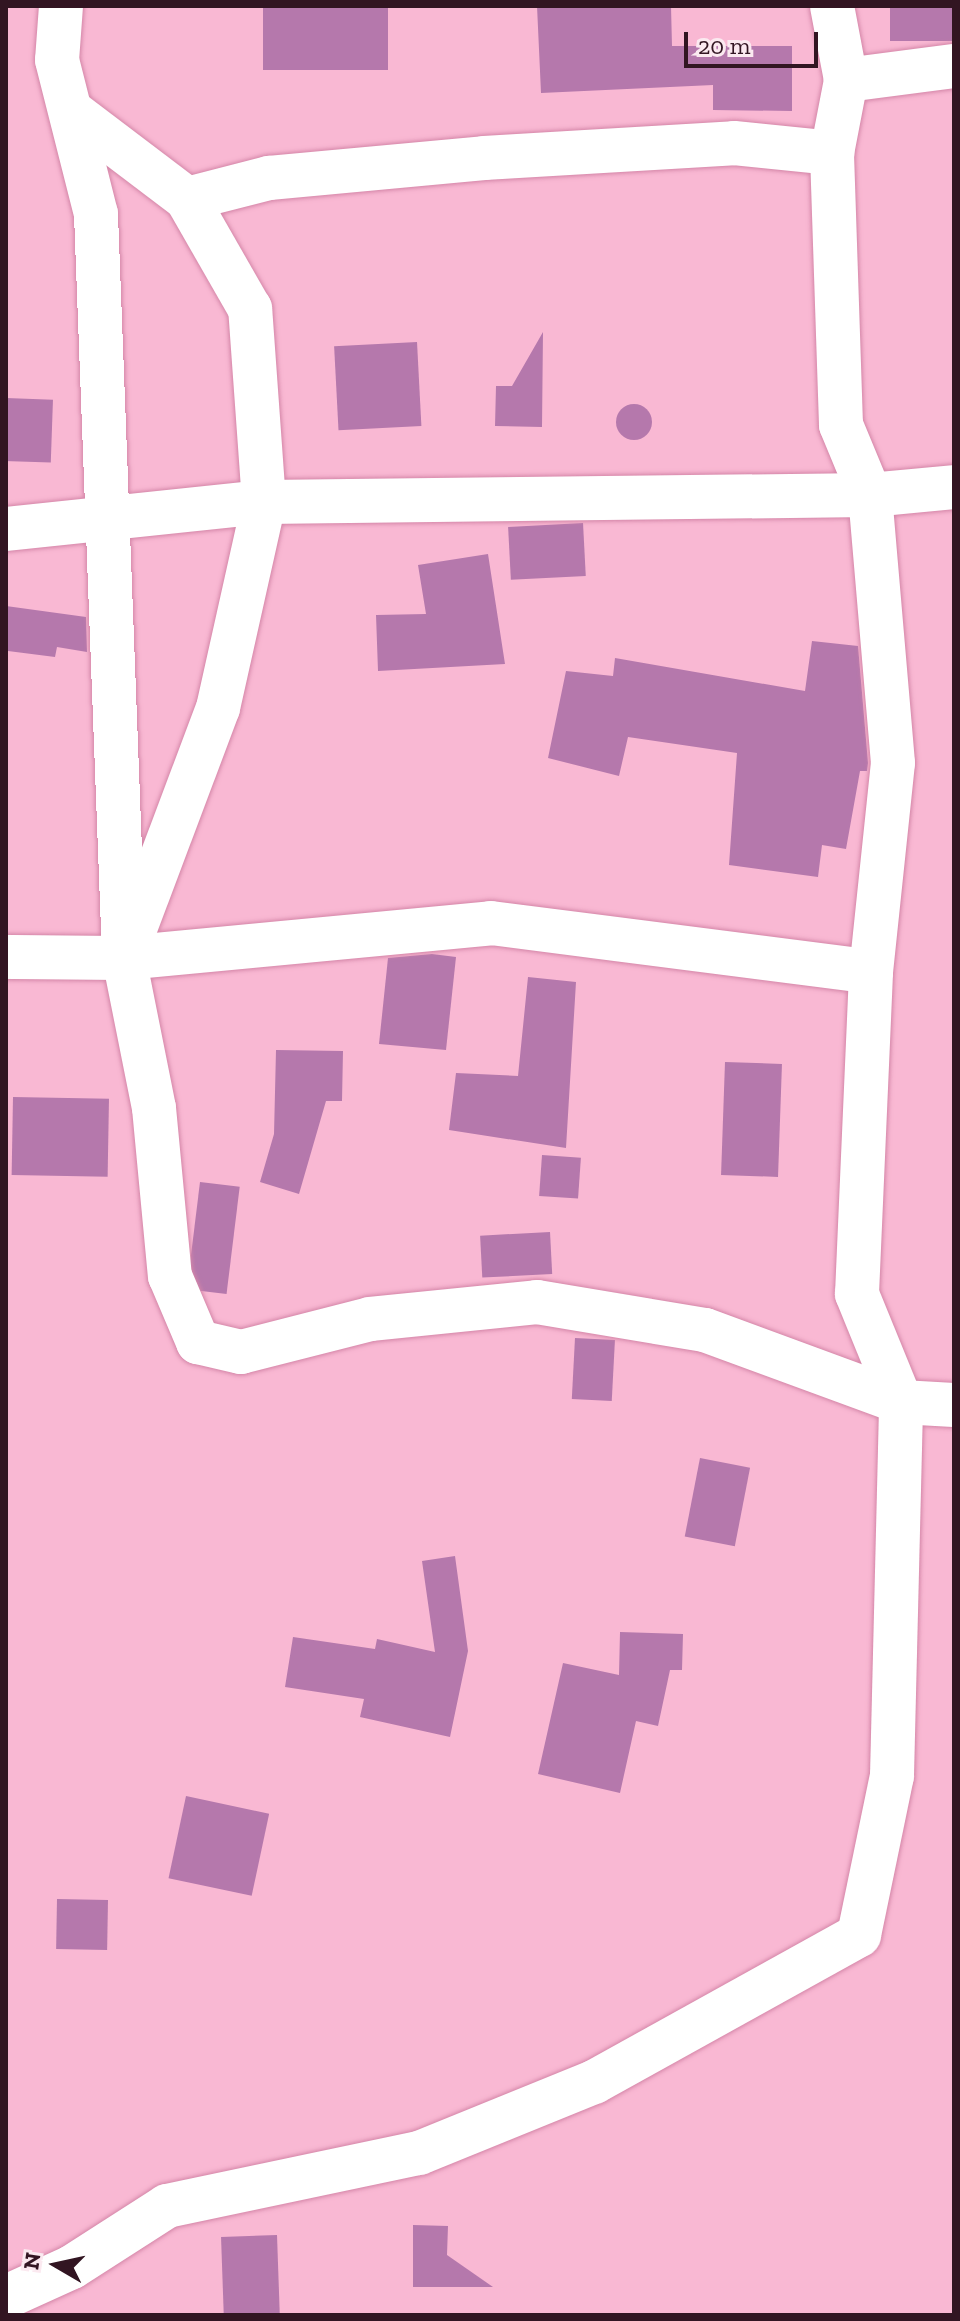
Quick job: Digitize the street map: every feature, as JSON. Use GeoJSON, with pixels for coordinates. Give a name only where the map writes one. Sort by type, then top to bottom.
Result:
{"type":"FeatureCollection","features":[{"type":"Feature","properties":{"kind":"street"},"geometry":{"type":"LineString","coordinates":[[61,6],[57,60],[75,114],[96,214],[105,523],[124,958],[154,1108],[170,1276],[198,1342],[241,1352],[370,1319],[537,1302],[705,1330],[901,1402],[954,1405]]}},
{"type":"Feature","properties":{"kind":"street"},"geometry":{"type":"LineString","coordinates":[[6,2297],[72,2267],[167,2206],[419,2153],[594,2082],[859,1935],[892,1776],[901,1402],[857,1294],[871,972],[893,763],[870,495],[841,425],[832,153],[846,80],[832,6]]}},
{"type":"Feature","properties":{"kind":"street"},"geometry":{"type":"LineString","coordinates":[[846,80],[954,66]]}},
{"type":"Feature","properties":{"kind":"street"},"geometry":{"type":"LineString","coordinates":[[75,114],[187,199],[250,309],[264,502],[218,708],[124,958]]}},
{"type":"Feature","properties":{"kind":"street"},"geometry":{"type":"LineString","coordinates":[[187,199],[269,178],[484,158],[734,143],[832,153]]}},
{"type":"Feature","properties":{"kind":"street"},"geometry":{"type":"LineString","coordinates":[[6,529],[105,523],[264,502],[870,495],[954,487]]}},
{"type":"Feature","properties":{"kind":"street"},"geometry":{"type":"LineString","coordinates":[[6,957],[124,958],[491,923],[871,972]]}},
{"type":"Feature","properties":{"kind":"building"},"geometry":{"type":"Polygon","coordinates":[[[263,6],[388,6],[388,70],[263,70],[263,6]]]}},
{"type":"Feature","properties":{"kind":"building"},"geometry":{"type":"Polygon","coordinates":[[[537,6],[671,6],[672,46],[792,46],[792,111],[713,110],[713,85],[541,93],[537,6]]]}},
{"type":"Feature","properties":{"kind":"building"},"geometry":{"type":"Polygon","coordinates":[[[890,6],[954,6],[954,41],[890,41],[890,6]]]}},
{"type":"Feature","properties":{"kind":"building"},"geometry":{"type":"Polygon","coordinates":[[[543,332],[542,427],[495,426],[496,386],[512,386],[543,332]]]}},
{"type":"Feature","properties":{"kind":"building"},"geometry":{"type":"Polygon","coordinates":[[[417,342],[421,426],[339,430],[334,346],[417,342]]]}},
{"type":"Feature","properties":{"kind":"building"},"geometry":{"type":"Polygon","coordinates":[[[6,398],[53,400],[51,463],[6,461],[6,398]]]}},
{"type":"Feature","properties":{"kind":"building"},"geometry":{"type":"Polygon","coordinates":[[[634,404],[647,409],[652,422],[647,435],[634,440],[621,435],[616,422],[621,409],[634,404]]]}},
{"type":"Feature","properties":{"kind":"building"},"geometry":{"type":"Polygon","coordinates":[[[583,523],[586,576],[511,580],[508,527],[583,523]]]}},
{"type":"Feature","properties":{"kind":"building"},"geometry":{"type":"Polygon","coordinates":[[[488,554],[505,664],[378,671],[376,615],[426,614],[418,565],[488,554]]]}},
{"type":"Feature","properties":{"kind":"building"},"geometry":{"type":"Polygon","coordinates":[[[6,606],[86,617],[87,652],[57,647],[55,657],[8,651],[6,606]]]}},
{"type":"Feature","properties":{"kind":"building"},"geometry":{"type":"Polygon","coordinates":[[[812,641],[858,646],[868,763],[867,771],[860,771],[846,849],[822,845],[818,877],[729,865],[737,753],[628,737],[619,776],[548,758],[566,671],[613,676],[615,658],[805,691],[812,641]]]}},
{"type":"Feature","properties":{"kind":"building"},"geometry":{"type":"Polygon","coordinates":[[[432,954],[456,957],[446,1050],[379,1044],[388,958],[432,954]]]}},
{"type":"Feature","properties":{"kind":"building"},"geometry":{"type":"Polygon","coordinates":[[[528,977],[576,982],[566,1148],[449,1130],[456,1073],[518,1076],[528,977]]]}},
{"type":"Feature","properties":{"kind":"building"},"geometry":{"type":"Polygon","coordinates":[[[276,1050],[343,1051],[342,1101],[326,1101],[299,1194],[260,1182],[274,1134],[276,1050]]]}},
{"type":"Feature","properties":{"kind":"building"},"geometry":{"type":"Polygon","coordinates":[[[725,1062],[782,1064],[778,1177],[721,1175],[725,1062]]]}},
{"type":"Feature","properties":{"kind":"building"},"geometry":{"type":"Polygon","coordinates":[[[13,1097],[109,1099],[108,1177],[12,1175],[13,1097]]]}},
{"type":"Feature","properties":{"kind":"building"},"geometry":{"type":"Polygon","coordinates":[[[542,1155],[581,1158],[578,1199],[539,1196],[542,1155]]]}},
{"type":"Feature","properties":{"kind":"building"},"geometry":{"type":"Polygon","coordinates":[[[200,1182],[240,1187],[227,1294],[187,1289],[200,1182]]]}},
{"type":"Feature","properties":{"kind":"building"},"geometry":{"type":"Polygon","coordinates":[[[550,1232],[552,1274],[482,1278],[480,1236],[550,1232]]]}},
{"type":"Feature","properties":{"kind":"building"},"geometry":{"type":"Polygon","coordinates":[[[575,1338],[615,1340],[612,1401],[572,1399],[575,1338]]]}},
{"type":"Feature","properties":{"kind":"building"},"geometry":{"type":"Polygon","coordinates":[[[700,1458],[750,1468],[735,1546],[685,1537],[700,1458]]]}},
{"type":"Feature","properties":{"kind":"building"},"geometry":{"type":"Polygon","coordinates":[[[455,1556],[468,1651],[450,1737],[360,1717],[364,1699],[285,1687],[293,1637],[375,1649],[377,1639],[435,1652],[422,1561],[455,1556]]]}},
{"type":"Feature","properties":{"kind":"building"},"geometry":{"type":"Polygon","coordinates":[[[620,1632],[683,1634],[682,1670],[670,1670],[658,1726],[636,1721],[620,1793],[538,1774],[563,1663],[619,1675],[620,1632]]]}},
{"type":"Feature","properties":{"kind":"building"},"geometry":{"type":"Polygon","coordinates":[[[186,1796],[269,1814],[252,1896],[169,1878],[186,1796]]]}},
{"type":"Feature","properties":{"kind":"building"},"geometry":{"type":"Polygon","coordinates":[[[57,1899],[108,1900],[107,1950],[56,1949],[57,1899]]]}},
{"type":"Feature","properties":{"kind":"building"},"geometry":{"type":"Polygon","coordinates":[[[413,2225],[448,2226],[447,2255],[493,2287],[413,2287],[413,2225]]]}},
{"type":"Feature","properties":{"kind":"building"},"geometry":{"type":"Polygon","coordinates":[[[277,2235],[280,2315],[224,2315],[221,2237],[277,2235]]]}}]}
